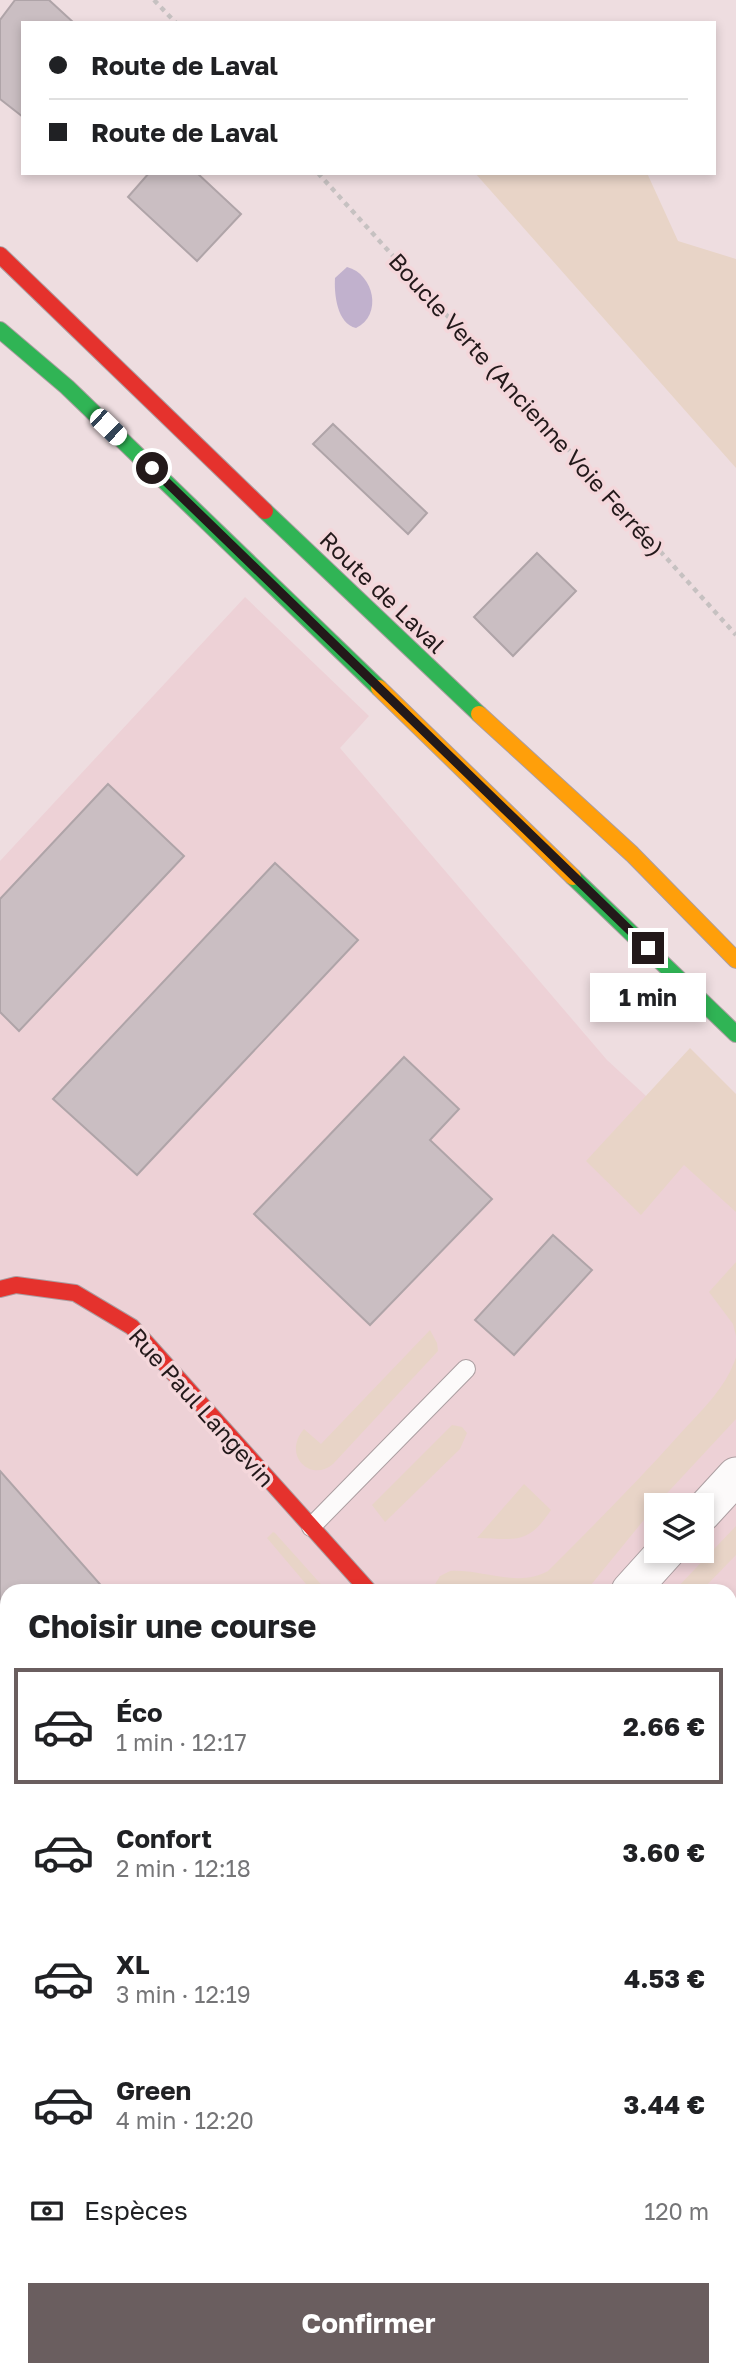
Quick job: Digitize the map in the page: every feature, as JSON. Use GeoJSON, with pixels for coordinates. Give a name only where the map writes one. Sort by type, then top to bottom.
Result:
{"type":"FeatureCollection","features":[{"type":"Feature","properties":{"kind":"main road","name":"Route de Laval"},"geometry":{"type":"LineString","coordinates":[[0,255],[454,691],[632,854],[736,960]]}},
{"type":"Feature","properties":{"kind":"main road"},"geometry":{"type":"LineString","coordinates":[[0,330],[67,387],[736,1034]]}},
{"type":"Feature","properties":{"kind":"main road","name":"Rue Paul Langevin"},"geometry":{"type":"LineString","coordinates":[[0,1289],[16,1285],[75,1293],[132,1327],[363,1584]]}},
{"type":"Feature","properties":{"kind":"street"},"geometry":{"type":"LineString","coordinates":[[714,1500],[736,1476]]}},
{"type":"Feature","properties":{"kind":"street"},"geometry":{"type":"LineString","coordinates":[[636,1584],[655,1563]]}},
{"type":"Feature","properties":{"kind":"lane"},"geometry":{"type":"LineString","coordinates":[[311,1527],[466,1369]]}},
{"type":"Feature","properties":{"kind":"path"},"geometry":{"type":"LineString","coordinates":[[154,0],[174,21]]}},
{"type":"Feature","properties":{"kind":"path","name":"Boucle Verte (Ancienne Voie Ferrée)"},"geometry":{"type":"LineString","coordinates":[[320,175],[736,635]]}},
{"type":"Feature","properties":{"kind":"shaded area"},"geometry":{"type":"Polygon","coordinates":[[[477,175],[648,175],[678,241],[736,259],[736,468],[477,175]]]}},
{"type":"Feature","properties":{"kind":"shaded area"},"geometry":{"type":"Polygon","coordinates":[[[347,267],[364,278],[372,295],[370,314],[356,328],[345,321],[336,300],[335,278],[347,267]]]}},
{"type":"Feature","properties":{"kind":"shaded area"},"geometry":{"type":"Polygon","coordinates":[[[245,597],[369,716],[340,748],[607,1060],[736,1179],[736,1584],[0,1584],[0,861],[245,597]]]}},
{"type":"Feature","properties":{"kind":"shaded area"},"geometry":{"type":"Polygon","coordinates":[[[690,1048],[736,1094],[736,1212],[684,1165],[641,1215],[586,1161],[690,1048]]]}},
{"type":"Feature","properties":{"kind":"shaded area"},"geometry":{"type":"Polygon","coordinates":[[[736,1262],[736,1336],[733,1324],[709,1292],[736,1262]]]}},
{"type":"Feature","properties":{"kind":"shaded area"},"geometry":{"type":"Polygon","coordinates":[[[430,1330],[438,1351],[333,1464],[316,1470],[302,1464],[296,1449],[304,1429],[321,1444],[430,1330]]]}},
{"type":"Feature","properties":{"kind":"shaded area"},"geometry":{"type":"Polygon","coordinates":[[[736,1357],[736,1419],[667,1493],[644,1493],[644,1520],[592,1584],[435,1584],[440,1576],[450,1571],[525,1578],[548,1571],[631,1487],[704,1408],[726,1379],[736,1357]]]}},
{"type":"Feature","properties":{"kind":"shaded area"},"geometry":{"type":"Polygon","coordinates":[[[452,1425],[462,1427],[467,1433],[460,1449],[385,1522],[372,1505],[452,1425]]]}},
{"type":"Feature","properties":{"kind":"shaded area"},"geometry":{"type":"Polygon","coordinates":[[[524,1484],[551,1510],[543,1521],[528,1535],[520,1538],[477,1538],[524,1484]]]}},
{"type":"Feature","properties":{"kind":"shaded area"},"geometry":{"type":"Polygon","coordinates":[[[736,1526],[736,1555],[708,1584],[681,1584],[701,1563],[714,1563],[714,1549],[736,1526]]]}},
{"type":"Feature","properties":{"kind":"shaded area"},"geometry":{"type":"Polygon","coordinates":[[[275,1533],[321,1584],[306,1584],[267,1538],[275,1533]]]}},
{"type":"Feature","properties":{"kind":"building"},"geometry":{"type":"Polygon","coordinates":[[[15,0],[49,0],[72,21],[21,21],[21,115],[0,99],[0,20],[15,0]]]}},
{"type":"Feature","properties":{"kind":"building"},"geometry":{"type":"Polygon","coordinates":[[[147,175],[199,175],[241,214],[197,261],[128,197],[147,175]]]}},
{"type":"Feature","properties":{"kind":"building"},"geometry":{"type":"Polygon","coordinates":[[[333,424],[427,513],[408,534],[313,444],[333,424]]]}},
{"type":"Feature","properties":{"kind":"building"},"geometry":{"type":"Polygon","coordinates":[[[537,553],[576,591],[513,656],[474,617],[537,553]]]}},
{"type":"Feature","properties":{"kind":"building"},"geometry":{"type":"Polygon","coordinates":[[[108,784],[184,856],[19,1031],[0,1012],[0,899],[108,784]]]}},
{"type":"Feature","properties":{"kind":"building"},"geometry":{"type":"Polygon","coordinates":[[[275,863],[358,940],[137,1175],[53,1099],[275,863]]]}},
{"type":"Feature","properties":{"kind":"building"},"geometry":{"type":"Polygon","coordinates":[[[404,1057],[459,1109],[430,1140],[492,1199],[370,1325],[254,1214],[404,1057]]]}},
{"type":"Feature","properties":{"kind":"building"},"geometry":{"type":"Polygon","coordinates":[[[553,1235],[592,1270],[514,1355],[475,1320],[553,1235]]]}},
{"type":"Feature","properties":{"kind":"building"},"geometry":{"type":"Polygon","coordinates":[[[0,1471],[100,1584],[0,1584],[0,1471]]]}},
{"type":"Feature","properties":{"kind":"traffic: fast"},"geometry":{"type":"LineString","coordinates":[[0,330],[67,387],[379,688]]}},
{"type":"Feature","properties":{"kind":"traffic: fast"},"geometry":{"type":"LineString","coordinates":[[265,511],[479,714]]}},
{"type":"Feature","properties":{"kind":"traffic: fast"},"geometry":{"type":"LineString","coordinates":[[573,877],[736,1034]]}},
{"type":"Feature","properties":{"kind":"traffic: slow"},"geometry":{"type":"LineString","coordinates":[[379,688],[573,877]]}},
{"type":"Feature","properties":{"kind":"traffic: slow"},"geometry":{"type":"LineString","coordinates":[[479,714],[632,854],[736,960]]}},
{"type":"Feature","properties":{"kind":"traffic: jam"},"geometry":{"type":"LineString","coordinates":[[0,255],[265,511]]}},
{"type":"Feature","properties":{"kind":"traffic: jam"},"geometry":{"type":"LineString","coordinates":[[0,1289],[16,1285],[75,1293],[132,1327],[363,1584]]}},
{"type":"Feature","properties":{"kind":"route"},"geometry":{"type":"LineString","coordinates":[[152,468],[648,948]]}}]}
